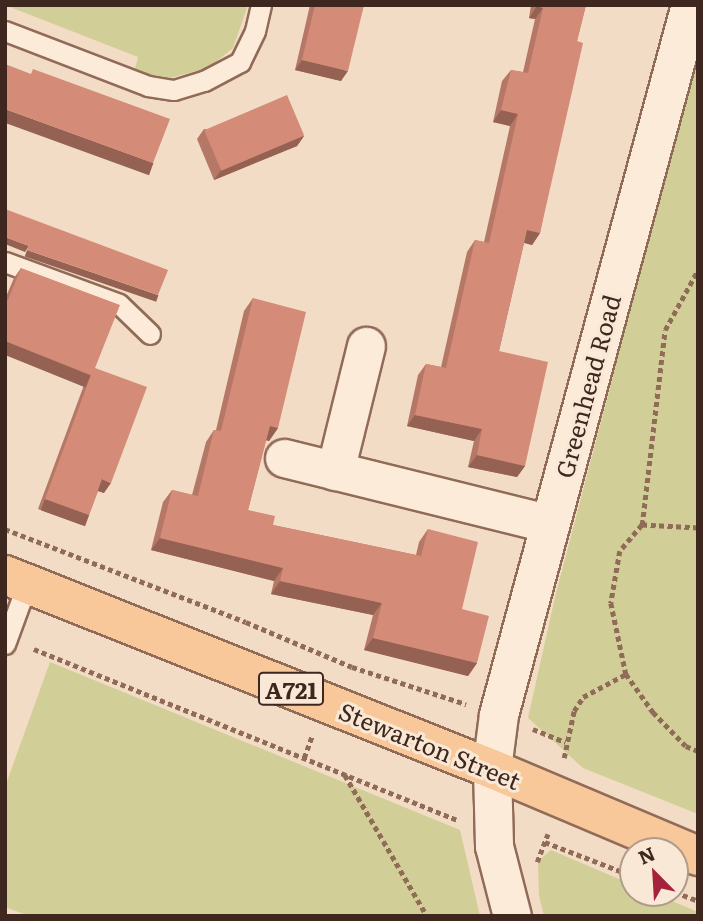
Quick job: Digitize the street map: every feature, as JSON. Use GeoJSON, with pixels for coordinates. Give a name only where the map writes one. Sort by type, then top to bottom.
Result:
{"type":"FeatureCollection","features":[{"type":"Feature","properties":{"kind":"main road","name":"Stewarton Street"},"geometry":{"type":"LineString","coordinates":[[16,579],[492,769],[698,856]]}},
{"type":"Feature","properties":{"kind":"street","name":"Greenhead Road"},"geometry":{"type":"LineString","coordinates":[[492,769],[499,715],[691,5]]}},
{"type":"Feature","properties":{"kind":"street"},"geometry":{"type":"LineString","coordinates":[[335,471],[366,346]]}},
{"type":"Feature","properties":{"kind":"street"},"geometry":{"type":"LineString","coordinates":[[284,458],[550,524]]}},
{"type":"Feature","properties":{"kind":"street"},"geometry":{"type":"LineString","coordinates":[[492,769],[494,846],[512,916]]}},
{"type":"Feature","properties":{"kind":"lane"},"geometry":{"type":"LineString","coordinates":[[5,31],[148,86],[174,90],[204,81],[240,62],[255,31],[261,5]]}},
{"type":"Feature","properties":{"kind":"lane"},"geometry":{"type":"LineString","coordinates":[[5,262],[120,304],[150,334]]}},
{"type":"Feature","properties":{"kind":"lane"},"geometry":{"type":"LineString","coordinates":[[6,641],[16,579]]}},
{"type":"Feature","properties":{"kind":"path"},"geometry":{"type":"LineString","coordinates":[[698,270],[665,330],[642,525],[620,551],[611,603],[626,674],[653,712],[686,746],[698,751]]}},
{"type":"Feature","properties":{"kind":"path"},"geometry":{"type":"LineString","coordinates":[[642,525],[698,528]]}},
{"type":"Feature","properties":{"kind":"path"},"geometry":{"type":"LineString","coordinates":[[5,529],[246,622],[352,667],[499,715],[565,743]]}},
{"type":"Feature","properties":{"kind":"path"},"geometry":{"type":"LineString","coordinates":[[6,641],[465,823],[494,846],[538,861]]}},
{"type":"Feature","properties":{"kind":"path"},"geometry":{"type":"LineString","coordinates":[[344,774],[428,916]]}},
{"type":"Feature","properties":{"kind":"path"},"geometry":{"type":"LineString","coordinates":[[545,842],[619,871]]}},
{"type":"Feature","properties":{"kind":"shaded area"},"geometry":{"type":"Polygon","coordinates":[[[5,5],[248,5],[233,48],[208,68],[170,78],[145,74],[135,69],[138,57],[5,5]]]}},
{"type":"Feature","properties":{"kind":"shaded area"},"geometry":{"type":"Polygon","coordinates":[[[698,52],[698,814],[583,768],[528,718],[555,597],[698,52]]]}},
{"type":"Feature","properties":{"kind":"shaded area"},"geometry":{"type":"Polygon","coordinates":[[[50,662],[460,830],[480,916],[29,916],[5,907],[5,787],[50,662]]]}},
{"type":"Feature","properties":{"kind":"shaded area"},"geometry":{"type":"Polygon","coordinates":[[[551,850],[619,879],[619,907],[686,907],[698,912],[698,916],[544,916],[539,896],[538,861],[551,850]]]}},
{"type":"Feature","properties":{"kind":"building"},"geometry":{"type":"Polygon","coordinates":[[[315,5],[364,5],[348,71],[302,60],[315,5]]]}},
{"type":"Feature","properties":{"kind":"building"},"geometry":{"type":"Polygon","coordinates":[[[537,5],[586,5],[577,41],[583,43],[540,233],[527,230],[499,351],[548,362],[525,466],[477,455],[482,429],[415,415],[426,364],[446,368],[475,240],[489,243],[518,114],[501,110],[511,70],[528,73],[543,8],[537,5]]]}},
{"type":"Feature","properties":{"kind":"building"},"geometry":{"type":"Polygon","coordinates":[[[5,64],[31,74],[33,69],[170,119],[153,163],[5,109],[5,64]]]}},
{"type":"Feature","properties":{"kind":"building"},"geometry":{"type":"Polygon","coordinates":[[[287,95],[304,136],[221,171],[204,130],[287,95]]]}},
{"type":"Feature","properties":{"kind":"building"},"geometry":{"type":"Polygon","coordinates":[[[5,209],[168,270],[158,295],[27,250],[29,246],[5,237],[5,209]]]}},
{"type":"Feature","properties":{"kind":"building"},"geometry":{"type":"Polygon","coordinates":[[[21,268],[120,305],[95,368],[147,387],[111,483],[102,479],[89,515],[45,499],[91,375],[5,341],[5,299],[8,300],[21,268]]]}},
{"type":"Feature","properties":{"kind":"building"},"geometry":{"type":"Polygon","coordinates":[[[253,298],[306,312],[278,428],[270,426],[248,510],[275,516],[273,525],[421,556],[428,529],[478,542],[462,609],[489,616],[477,663],[373,638],[382,603],[280,581],[283,568],[160,538],[172,490],[198,496],[214,430],[221,431],[253,298]]]}}]}
